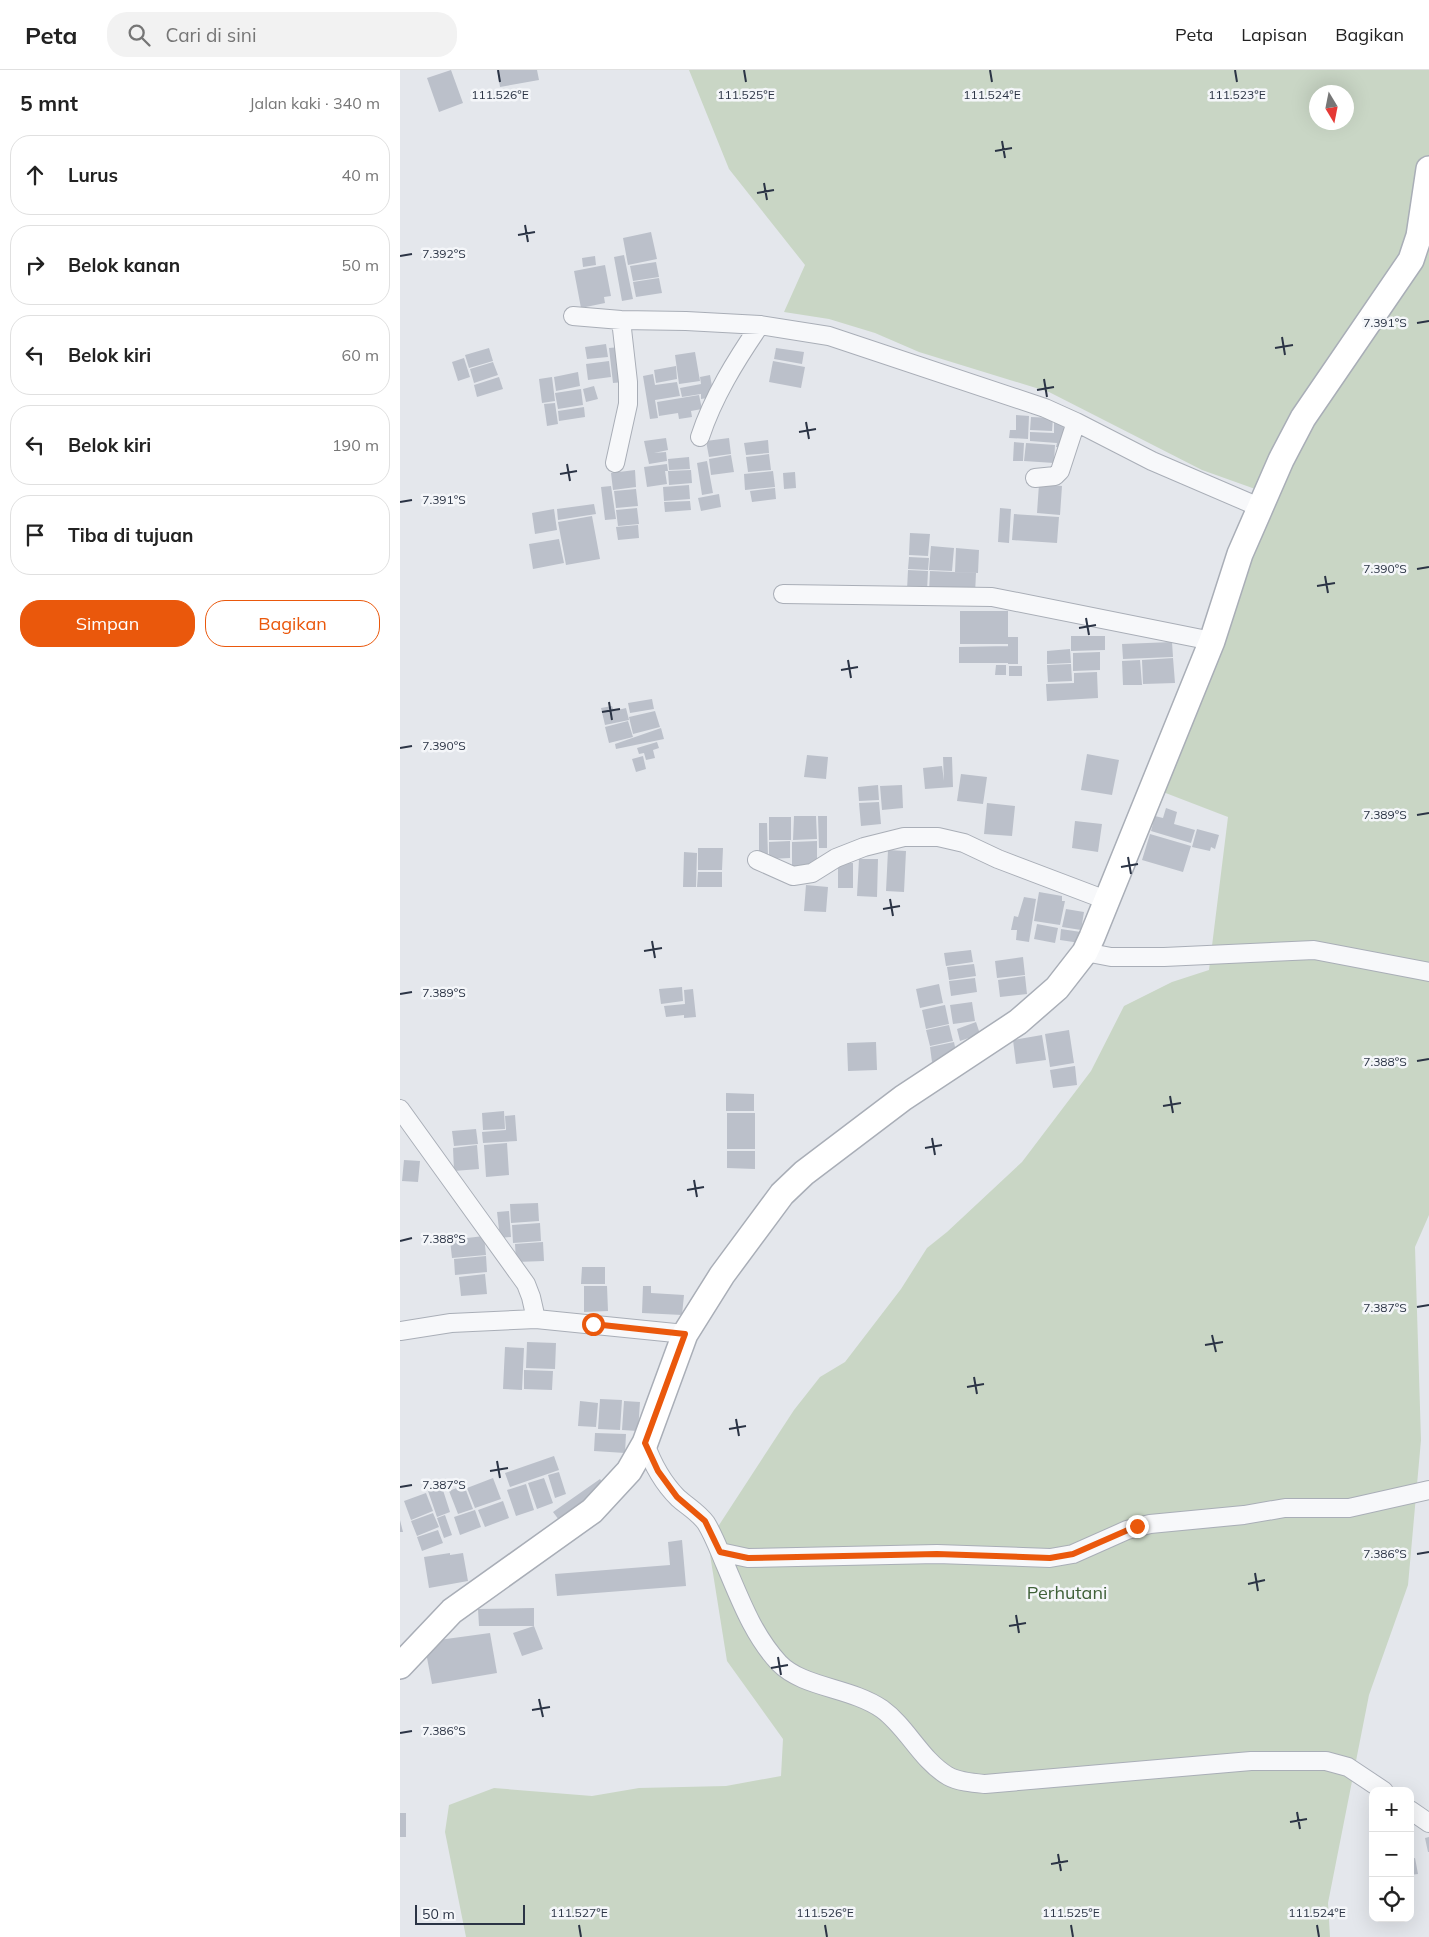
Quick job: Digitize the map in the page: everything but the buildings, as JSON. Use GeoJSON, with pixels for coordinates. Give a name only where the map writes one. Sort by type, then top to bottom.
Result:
{"type":"FeatureCollection","features":[{"type":"Feature","properties":{"kind":"street"},"geometry":{"type":"LineString","coordinates":[[400,1666],[452,1611],[592,1511],[629,1472],[645,1443],[685,1334],[722,1275],[767,1213],[804,1173],[903,1098],[1018,1022],[1057,988],[1085,952],[1212,642],[1240,554],[1260,507],[1303,418],[1411,260],[1419,236],[1429,169]]}},
{"type":"Feature","properties":{"kind":"street"},"geometry":{"type":"LineString","coordinates":[[573,316],[621,320],[760,325],[829,336],[1045,408],[1152,462],[1260,507]]}},
{"type":"Feature","properties":{"kind":"street"},"geometry":{"type":"LineString","coordinates":[[615,463],[628,404],[628,382],[621,320]]}},
{"type":"Feature","properties":{"kind":"street"},"geometry":{"type":"LineString","coordinates":[[700,437],[707,414],[760,325]]}},
{"type":"Feature","properties":{"kind":"street"},"geometry":{"type":"LineString","coordinates":[[1035,478],[1055,476],[1060,471],[1076,422]]}},
{"type":"Feature","properties":{"kind":"street"},"geometry":{"type":"LineString","coordinates":[[783,594],[992,597],[1212,642]]}},
{"type":"Feature","properties":{"kind":"street"},"geometry":{"type":"LineString","coordinates":[[757,860],[793,876],[812,873],[836,858],[864,847],[904,837],[938,837],[964,843],[998,859],[1106,900]]}},
{"type":"Feature","properties":{"kind":"street"},"geometry":{"type":"LineString","coordinates":[[1085,952],[1111,957],[1164,957],[1314,950],[1429,972]]}},
{"type":"Feature","properties":{"kind":"street"},"geometry":{"type":"LineString","coordinates":[[400,1109],[526,1284],[536,1319]]}},
{"type":"Feature","properties":{"kind":"street"},"geometry":{"type":"LineString","coordinates":[[400,1331],[451,1323],[536,1319],[685,1334]]}},
{"type":"Feature","properties":{"kind":"street"},"geometry":{"type":"LineString","coordinates":[[645,1443],[658,1471],[677,1497],[705,1521],[746,1613],[760,1638],[780,1663],[800,1679],[837,1688],[865,1699],[882,1710],[929,1760],[949,1776],[966,1782],[985,1784],[1251,1761],[1326,1762],[1348,1767],[1378,1787]]}},
{"type":"Feature","properties":{"kind":"street"},"geometry":{"type":"LineString","coordinates":[[720,1552],[748,1558],[937,1554],[1050,1558],[1073,1554],[1127,1530],[1150,1524],[1244,1515],[1285,1508],[1348,1508],[1429,1490]]}},
{"type":"Feature","properties":{"kind":"street"},"geometry":{"type":"LineString","coordinates":[[1414,1813],[1429,1823]]}},
{"type":"Feature","properties":{"kind":"green space","name":"Perhutani"},"geometry":{"type":"Polygon","coordinates":[[[689,70],[1429,70],[1429,1215],[1415,1247],[1421,1440],[1408,1585],[1369,1695],[1328,1903],[1330,1937],[466,1937],[445,1832],[449,1805],[494,1788],[592,1796],[639,1788],[726,1786],[781,1776],[783,1739],[727,1661],[708,1542],[794,1410],[820,1377],[845,1362],[901,1289],[927,1248],[947,1232],[1022,1162],[1091,1071],[1124,1006],[1172,982],[1209,970],[1228,817],[1163,792],[1266,513],[1275,496],[1202,470],[1049,392],[919,352],[875,333],[829,319],[784,312],[805,265],[729,169],[689,70]]]}},
{"type":"Feature","properties":{"kind":"route"},"geometry":{"type":"LineString","coordinates":[[593,1324],[685,1334],[645,1443],[658,1471],[677,1497],[705,1521],[720,1552],[748,1558],[937,1554],[1050,1558],[1073,1554],[1137,1526]]}}]}
